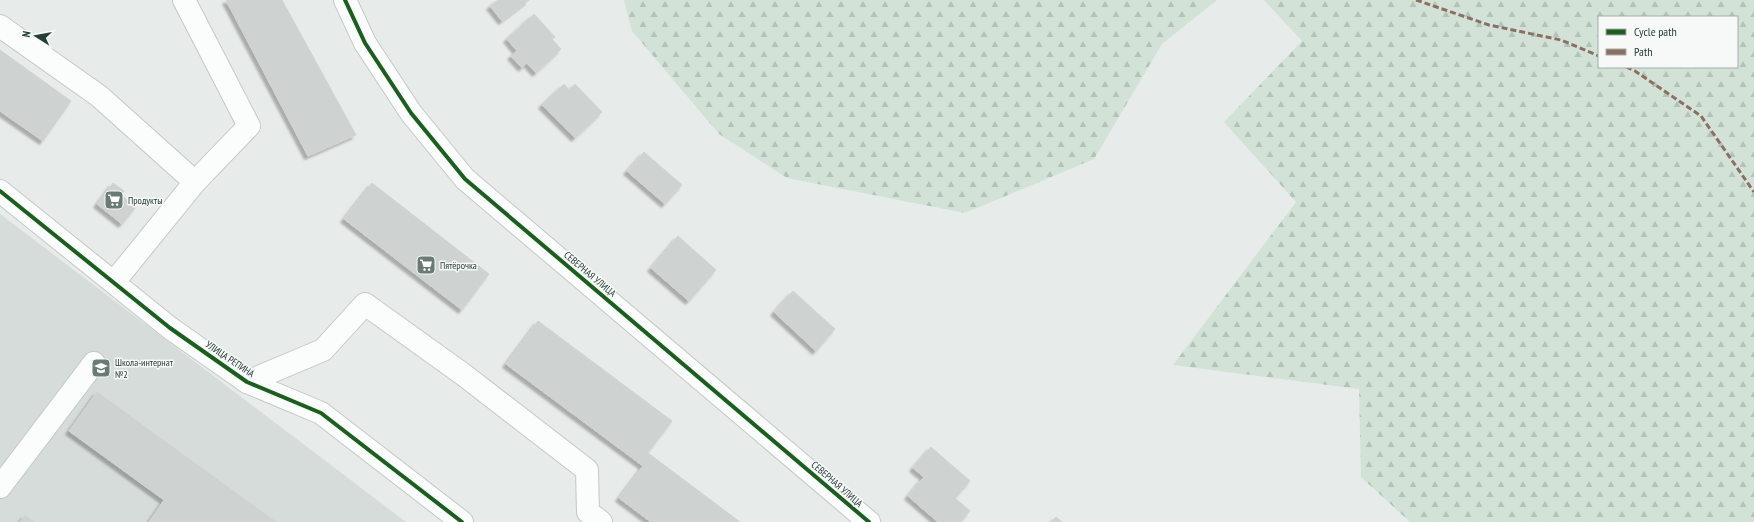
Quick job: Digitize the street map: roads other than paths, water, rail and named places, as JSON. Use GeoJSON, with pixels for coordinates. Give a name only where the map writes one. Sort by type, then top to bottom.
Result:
{"type":"FeatureCollection","features":[{"type":"Feature","properties":{"kind":"street"},"geometry":{"type":"LineString","coordinates":[[114,282],[195,182],[249,126],[184,0]]}},
{"type":"Feature","properties":{"kind":"street","name":"СЕВЕРНАЯ УЛИЦА"},"geometry":{"type":"LineString","coordinates":[[345,0],[365,43],[411,113],[465,178],[869,522]]}},
{"type":"Feature","properties":{"kind":"street"},"geometry":{"type":"LineString","coordinates":[[0,26],[99,96],[195,182]]}},
{"type":"Feature","properties":{"kind":"street","name":"УЛИЦА РЕПИНА"},"geometry":{"type":"LineString","coordinates":[[0,191],[170,328],[247,382],[321,413],[462,522]]}},
{"type":"Feature","properties":{"kind":"street"},"geometry":{"type":"LineString","coordinates":[[247,382],[323,350],[365,304],[464,375],[587,470],[588,512],[601,522]]}},
{"type":"Feature","properties":{"kind":"street"},"geometry":{"type":"LineString","coordinates":[[0,487],[94,363]]}},
{"type":"Feature","properties":{"kind":"place","name":"Продукты"},"geometry":{"type":"Point","coordinates":[114,200]}},
{"type":"Feature","properties":{"kind":"place","name":"Пятёрочка"},"geometry":{"type":"Point","coordinates":[426,265]}},
{"type":"Feature","properties":{"kind":"place","name":"Школа-интернат №2"},"geometry":{"type":"Point","coordinates":[101,368]}}]}
